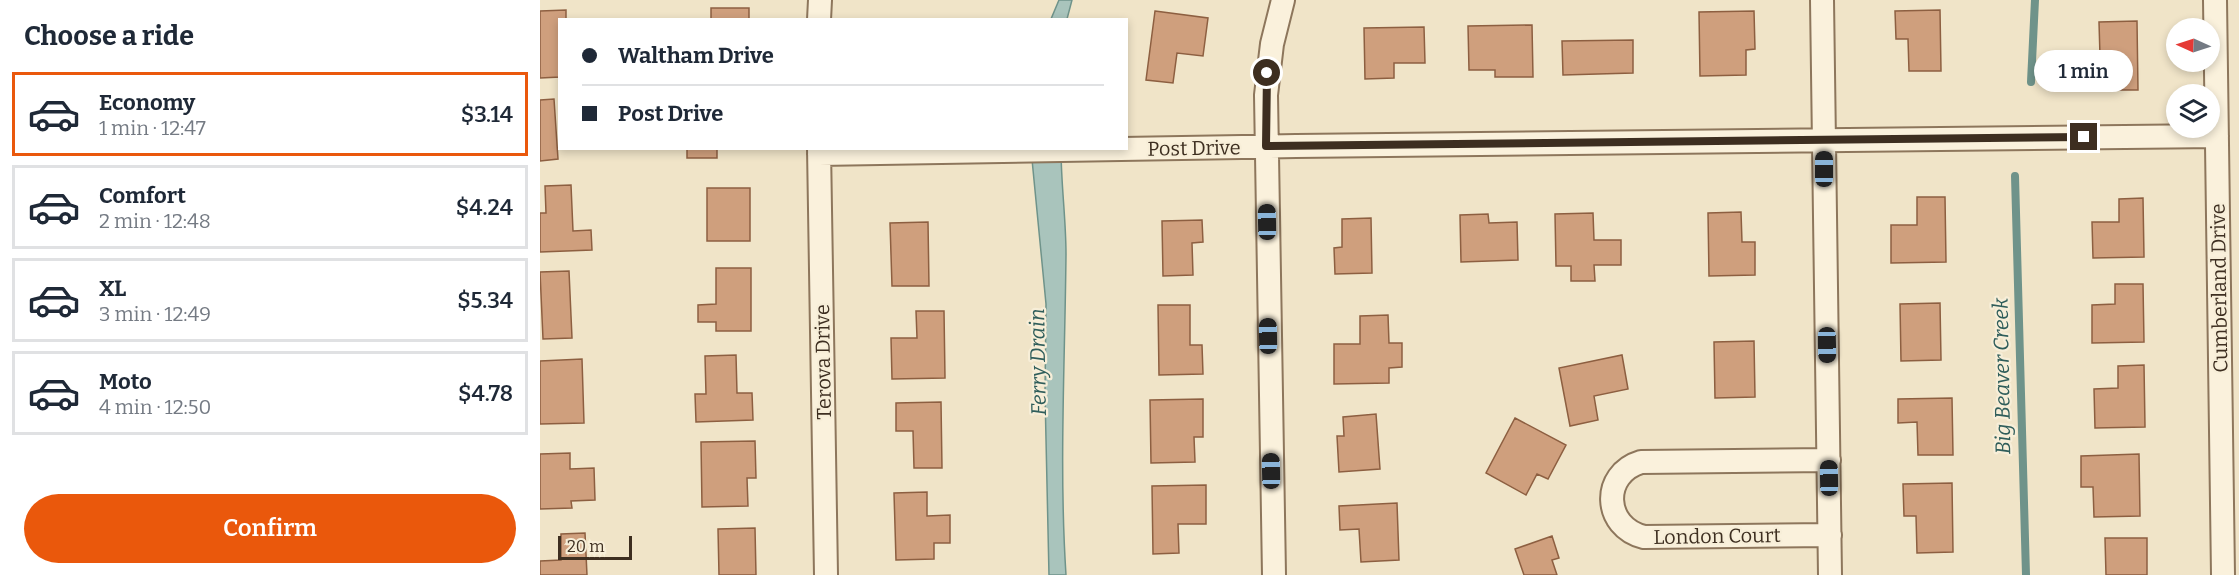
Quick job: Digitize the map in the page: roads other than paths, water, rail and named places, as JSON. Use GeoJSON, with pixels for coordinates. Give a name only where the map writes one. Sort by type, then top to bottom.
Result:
{"type":"FeatureCollection","features":[{"type":"Feature","properties":{"kind":"street"},"geometry":{"type":"LineString","coordinates":[[819,18],[820,0]]}},
{"type":"Feature","properties":{"kind":"street"},"geometry":{"type":"LineString","coordinates":[[1274,575],[1266,146],[1267,73],[1283,0]]}},
{"type":"Feature","properties":{"kind":"street"},"geometry":{"type":"LineString","coordinates":[[1822,0],[1830,575]]}},
{"type":"Feature","properties":{"kind":"street","name":"Cumberland Drive"},"geometry":{"type":"LineString","coordinates":[[2215,0],[2216,84]]}},
{"type":"Feature","properties":{"kind":"street","name":"Post Drive"},"geometry":{"type":"LineString","coordinates":[[1128,149],[2166,137]]}},
{"type":"Feature","properties":{"kind":"street","name":"Cumberland Drive"},"geometry":{"type":"LineString","coordinates":[[2217,138],[2223,575]]}},
{"type":"Feature","properties":{"kind":"street","name":"Post Drive"},"geometry":{"type":"LineString","coordinates":[[819,151],[1063,150]]}},
{"type":"Feature","properties":{"kind":"street","name":"Terova Drive"},"geometry":{"type":"LineString","coordinates":[[819,151],[826,575]]}},
{"type":"Feature","properties":{"kind":"street","name":"London Court"},"geometry":{"type":"LineString","coordinates":[[1829,460],[1641,462],[1634,464],[1621,474],[1614,487],[1612,506],[1616,518],[1624,527],[1644,537],[1830,535]]}},
{"type":"Feature","properties":{"kind":"water"},"geometry":{"type":"Polygon","coordinates":[[[1059,0],[1072,0],[1067,18],[1051,18],[1059,0]]]}},
{"type":"Feature","properties":{"kind":"water","name":"Ferry Drain"},"geometry":{"type":"Polygon","coordinates":[[[1031,150],[1061,150],[1066,254],[1063,455],[1066,575],[1049,575],[1045,394],[1046,304],[1031,150]]]}},
{"type":"Feature","properties":{"kind":"waterway","name":"Big Beaver Creek"},"geometry":{"type":"LineString","coordinates":[[2031,82],[2035,0]]}},
{"type":"Feature","properties":{"kind":"waterway","name":"Big Beaver Creek"},"geometry":{"type":"LineString","coordinates":[[2015,176],[2026,575]]}}]}
